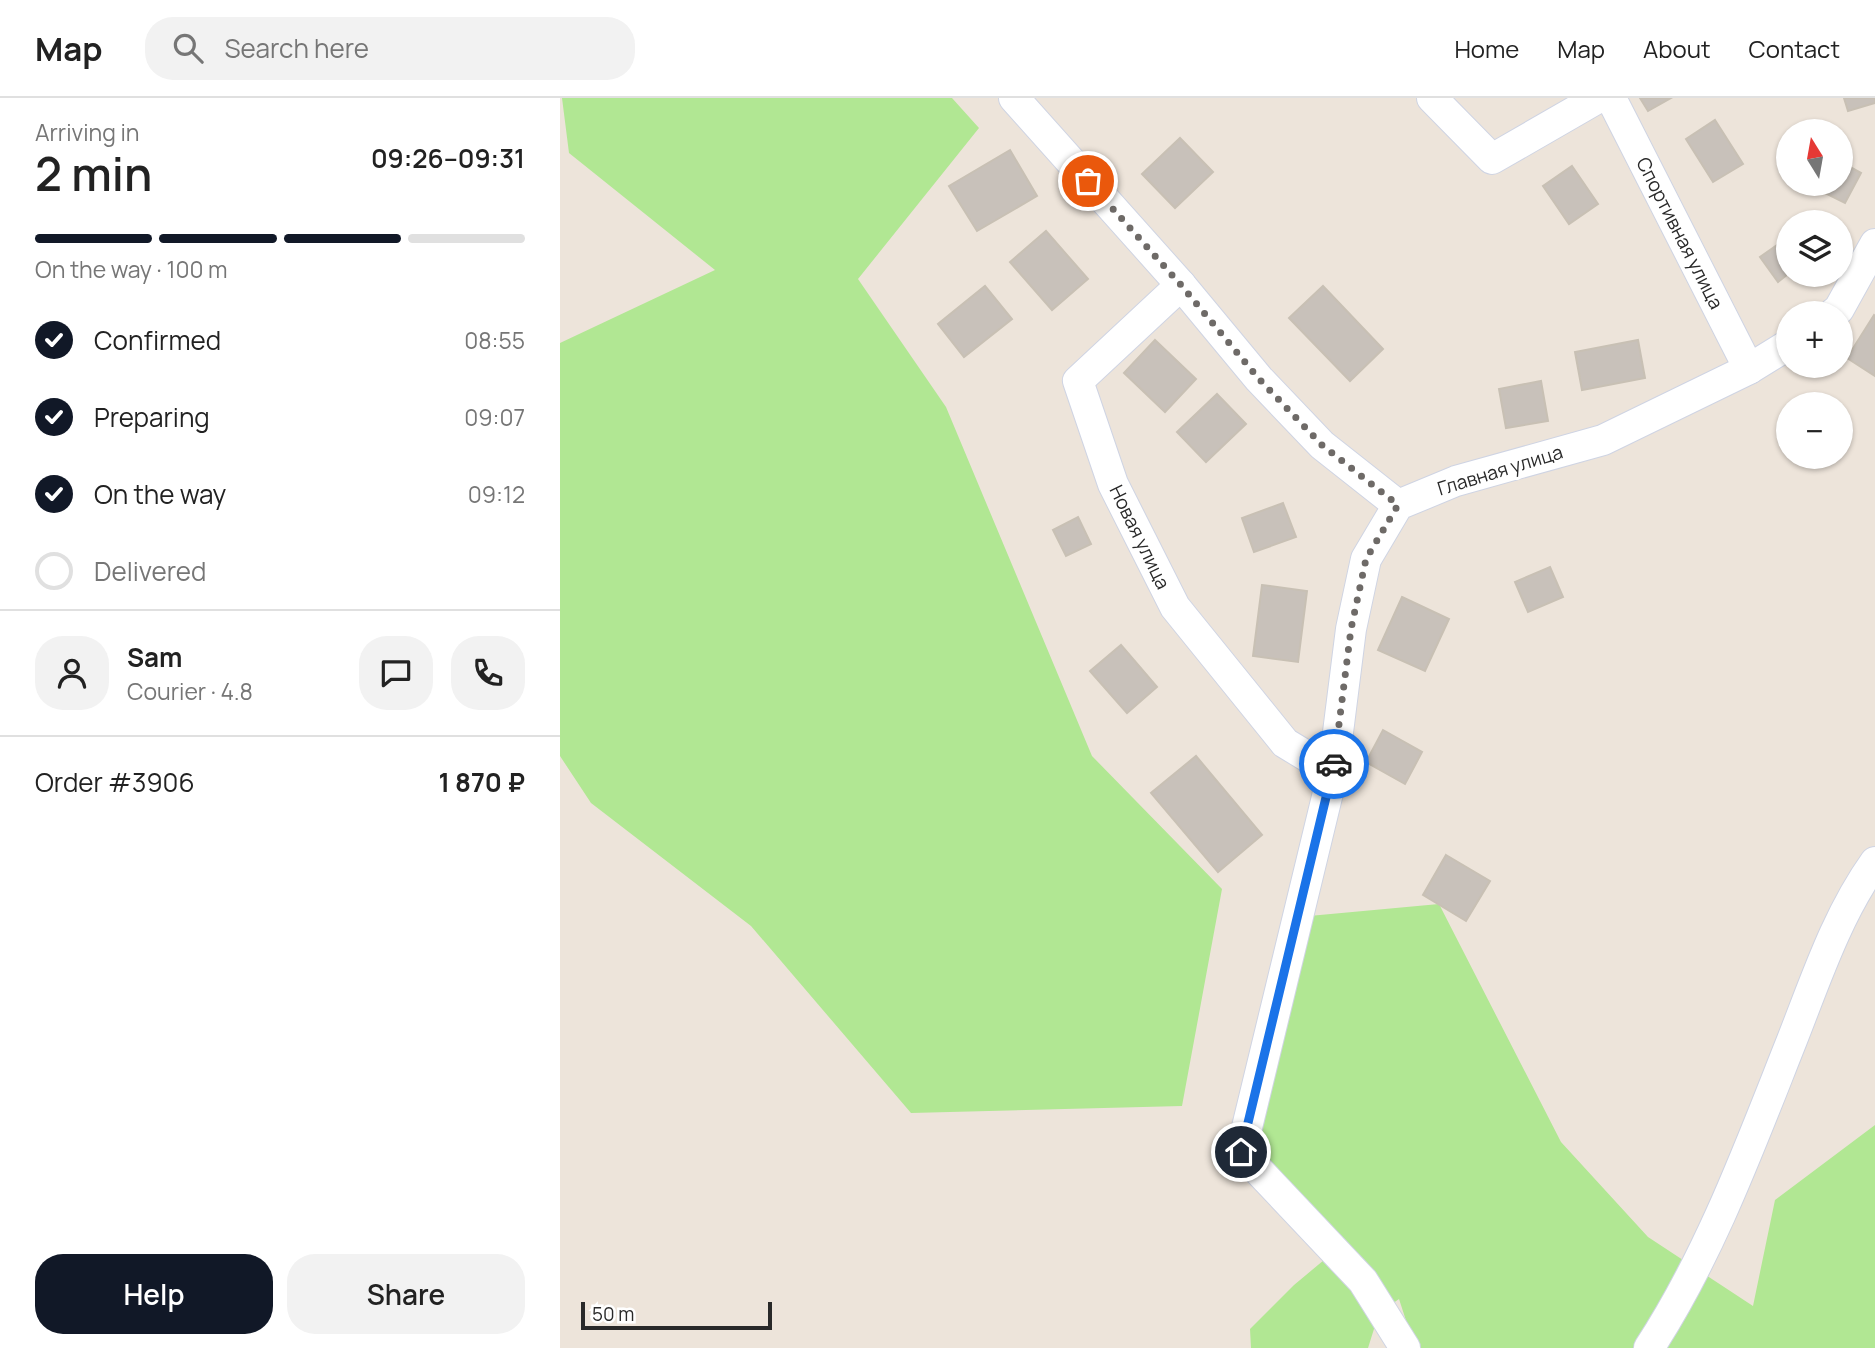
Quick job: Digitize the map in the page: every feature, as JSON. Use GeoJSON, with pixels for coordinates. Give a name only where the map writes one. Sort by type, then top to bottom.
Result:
{"type":"FeatureCollection","features":[{"type":"Feature","properties":{"kind":"street"},"geometry":{"type":"LineString","coordinates":[[1014,98],[1181,285],[1259,379],[1322,445],[1398,505],[1366,559],[1351,629],[1333,772],[1241,1152],[1363,1281],[1405,1348]]}},
{"type":"Feature","properties":{"kind":"street"},"geometry":{"type":"LineString","coordinates":[[1432,98],[1492,159],[1598,98]]}},
{"type":"Feature","properties":{"kind":"street","name":"Спортивная улица"},"geometry":{"type":"LineString","coordinates":[[1611,98],[1749,369]]}},
{"type":"Feature","properties":{"kind":"street"},"geometry":{"type":"LineString","coordinates":[[1843,301],[1875,244]]}},
{"type":"Feature","properties":{"kind":"street","name":"Новая улица"},"geometry":{"type":"LineString","coordinates":[[1181,285],[1078,381],[1113,484],[1175,607],[1285,743],[1333,772]]}},
{"type":"Feature","properties":{"kind":"street","name":"Главная улица"},"geometry":{"type":"LineString","coordinates":[[1398,505],[1456,481],[1603,440],[1749,369],[1776,352]]}},
{"type":"Feature","properties":{"kind":"street"},"geometry":{"type":"LineString","coordinates":[[1649,1348],[1670,1316],[1740,1172],[1827,953],[1854,891],[1875,862]]}},
{"type":"Feature","properties":{"kind":"green space"},"geometry":{"type":"Polygon","coordinates":[[[562,98],[952,98],[979,128],[858,279],[946,407],[1092,756],[1222,889],[1182,1106],[911,1113],[751,926],[591,803],[560,756],[560,343],[715,270],[569,153],[562,98]]]}},
{"type":"Feature","properties":{"kind":"green space"},"geometry":{"type":"Polygon","coordinates":[[[1439,904],[1561,1142],[1648,1237],[1753,1306],[1775,1200],[1875,1125],[1875,1348],[1415,1348],[1399,1299],[1379,1313],[1368,1348],[1251,1348],[1250,1329],[1294,1285],[1336,1250],[1255,1175],[1249,1123],[1309,916],[1439,904]]]}},
{"type":"Feature","properties":{"kind":"building"},"geometry":{"type":"Polygon","coordinates":[[[1640,98],[1671,98],[1648,111],[1640,98]]]}},
{"type":"Feature","properties":{"kind":"building"},"geometry":{"type":"Polygon","coordinates":[[[1844,98],[1875,98],[1875,103],[1848,111],[1844,98]]]}},
{"type":"Feature","properties":{"kind":"building"},"geometry":{"type":"Polygon","coordinates":[[[1715,120],[1743,164],[1713,182],[1686,139],[1715,120]]]}},
{"type":"Feature","properties":{"kind":"building"},"geometry":{"type":"Polygon","coordinates":[[[1180,138],[1213,172],[1175,208],[1142,174],[1180,138]]]}},
{"type":"Feature","properties":{"kind":"building"},"geometry":{"type":"Polygon","coordinates":[[[1010,150],[1037,196],[977,231],[949,186],[1010,150]]]}},
{"type":"Feature","properties":{"kind":"building"},"geometry":{"type":"Polygon","coordinates":[[[1572,166],[1598,204],[1569,224],[1543,186],[1572,166]]]}},
{"type":"Feature","properties":{"kind":"building"},"geometry":{"type":"Polygon","coordinates":[[[1853,169],[1861,173],[1853,188],[1853,169]]]}},
{"type":"Feature","properties":{"kind":"building"},"geometry":{"type":"Polygon","coordinates":[[[1831,196],[1849,196],[1845,203],[1831,196]]]}},
{"type":"Feature","properties":{"kind":"building"},"geometry":{"type":"Polygon","coordinates":[[[1046,231],[1088,279],[1052,310],[1010,262],[1046,231]]]}},
{"type":"Feature","properties":{"kind":"building"},"geometry":{"type":"Polygon","coordinates":[[[1776,246],[1776,279],[1760,257],[1776,246]]]}},
{"type":"Feature","properties":{"kind":"building"},"geometry":{"type":"Polygon","coordinates":[[[985,286],[1012,319],[964,357],[938,324],[985,286]]]}},
{"type":"Feature","properties":{"kind":"building"},"geometry":{"type":"Polygon","coordinates":[[[1323,286],[1383,349],[1350,381],[1289,318],[1323,286]]]}},
{"type":"Feature","properties":{"kind":"building"},"geometry":{"type":"Polygon","coordinates":[[[1874,315],[1875,376],[1853,362],[1853,348],[1874,315]]]}},
{"type":"Feature","properties":{"kind":"building"},"geometry":{"type":"Polygon","coordinates":[[[1155,340],[1196,379],[1165,412],[1124,373],[1155,340]]]}},
{"type":"Feature","properties":{"kind":"building"},"geometry":{"type":"Polygon","coordinates":[[[1638,340],[1645,378],[1582,390],[1575,352],[1638,340]]]}},
{"type":"Feature","properties":{"kind":"building"},"geometry":{"type":"Polygon","coordinates":[[[1541,381],[1548,421],[1506,428],[1499,389],[1541,381]]]}},
{"type":"Feature","properties":{"kind":"building"},"geometry":{"type":"Polygon","coordinates":[[[1217,394],[1246,424],[1206,462],[1177,432],[1217,394]]]}},
{"type":"Feature","properties":{"kind":"building"},"geometry":{"type":"Polygon","coordinates":[[[1283,503],[1296,537],[1254,552],[1242,518],[1283,503]]]}},
{"type":"Feature","properties":{"kind":"building"},"geometry":{"type":"Polygon","coordinates":[[[1078,517],[1091,544],[1066,556],[1053,530],[1078,517]]]}},
{"type":"Feature","properties":{"kind":"building"},"geometry":{"type":"Polygon","coordinates":[[[1550,567],[1563,597],[1528,612],[1515,582],[1550,567]]]}},
{"type":"Feature","properties":{"kind":"building"},"geometry":{"type":"Polygon","coordinates":[[[1262,585],[1307,591],[1298,662],[1253,656],[1262,585]]]}},
{"type":"Feature","properties":{"kind":"building"},"geometry":{"type":"Polygon","coordinates":[[[1402,597],[1449,619],[1425,671],[1378,650],[1402,597]]]}},
{"type":"Feature","properties":{"kind":"building"},"geometry":{"type":"Polygon","coordinates":[[[1121,645],[1157,687],[1127,713],[1090,671],[1121,645]]]}},
{"type":"Feature","properties":{"kind":"building"},"geometry":{"type":"Polygon","coordinates":[[[1383,730],[1422,752],[1405,784],[1366,762],[1383,730]]]}},
{"type":"Feature","properties":{"kind":"building"},"geometry":{"type":"Polygon","coordinates":[[[1196,756],[1262,835],[1218,872],[1151,793],[1196,756]]]}},
{"type":"Feature","properties":{"kind":"building"},"geometry":{"type":"Polygon","coordinates":[[[1446,855],[1490,881],[1466,921],[1423,895],[1446,855]]]}},
{"type":"Feature","properties":{"kind":"way so far"},"geometry":{"type":"LineString","coordinates":[[1088,181],[1181,285],[1259,379],[1322,445],[1398,505],[1366,559],[1351,629],[1334,764]]}},
{"type":"Feature","properties":{"kind":"route"},"geometry":{"type":"LineString","coordinates":[[1241,1152],[1334,764]]}}]}
